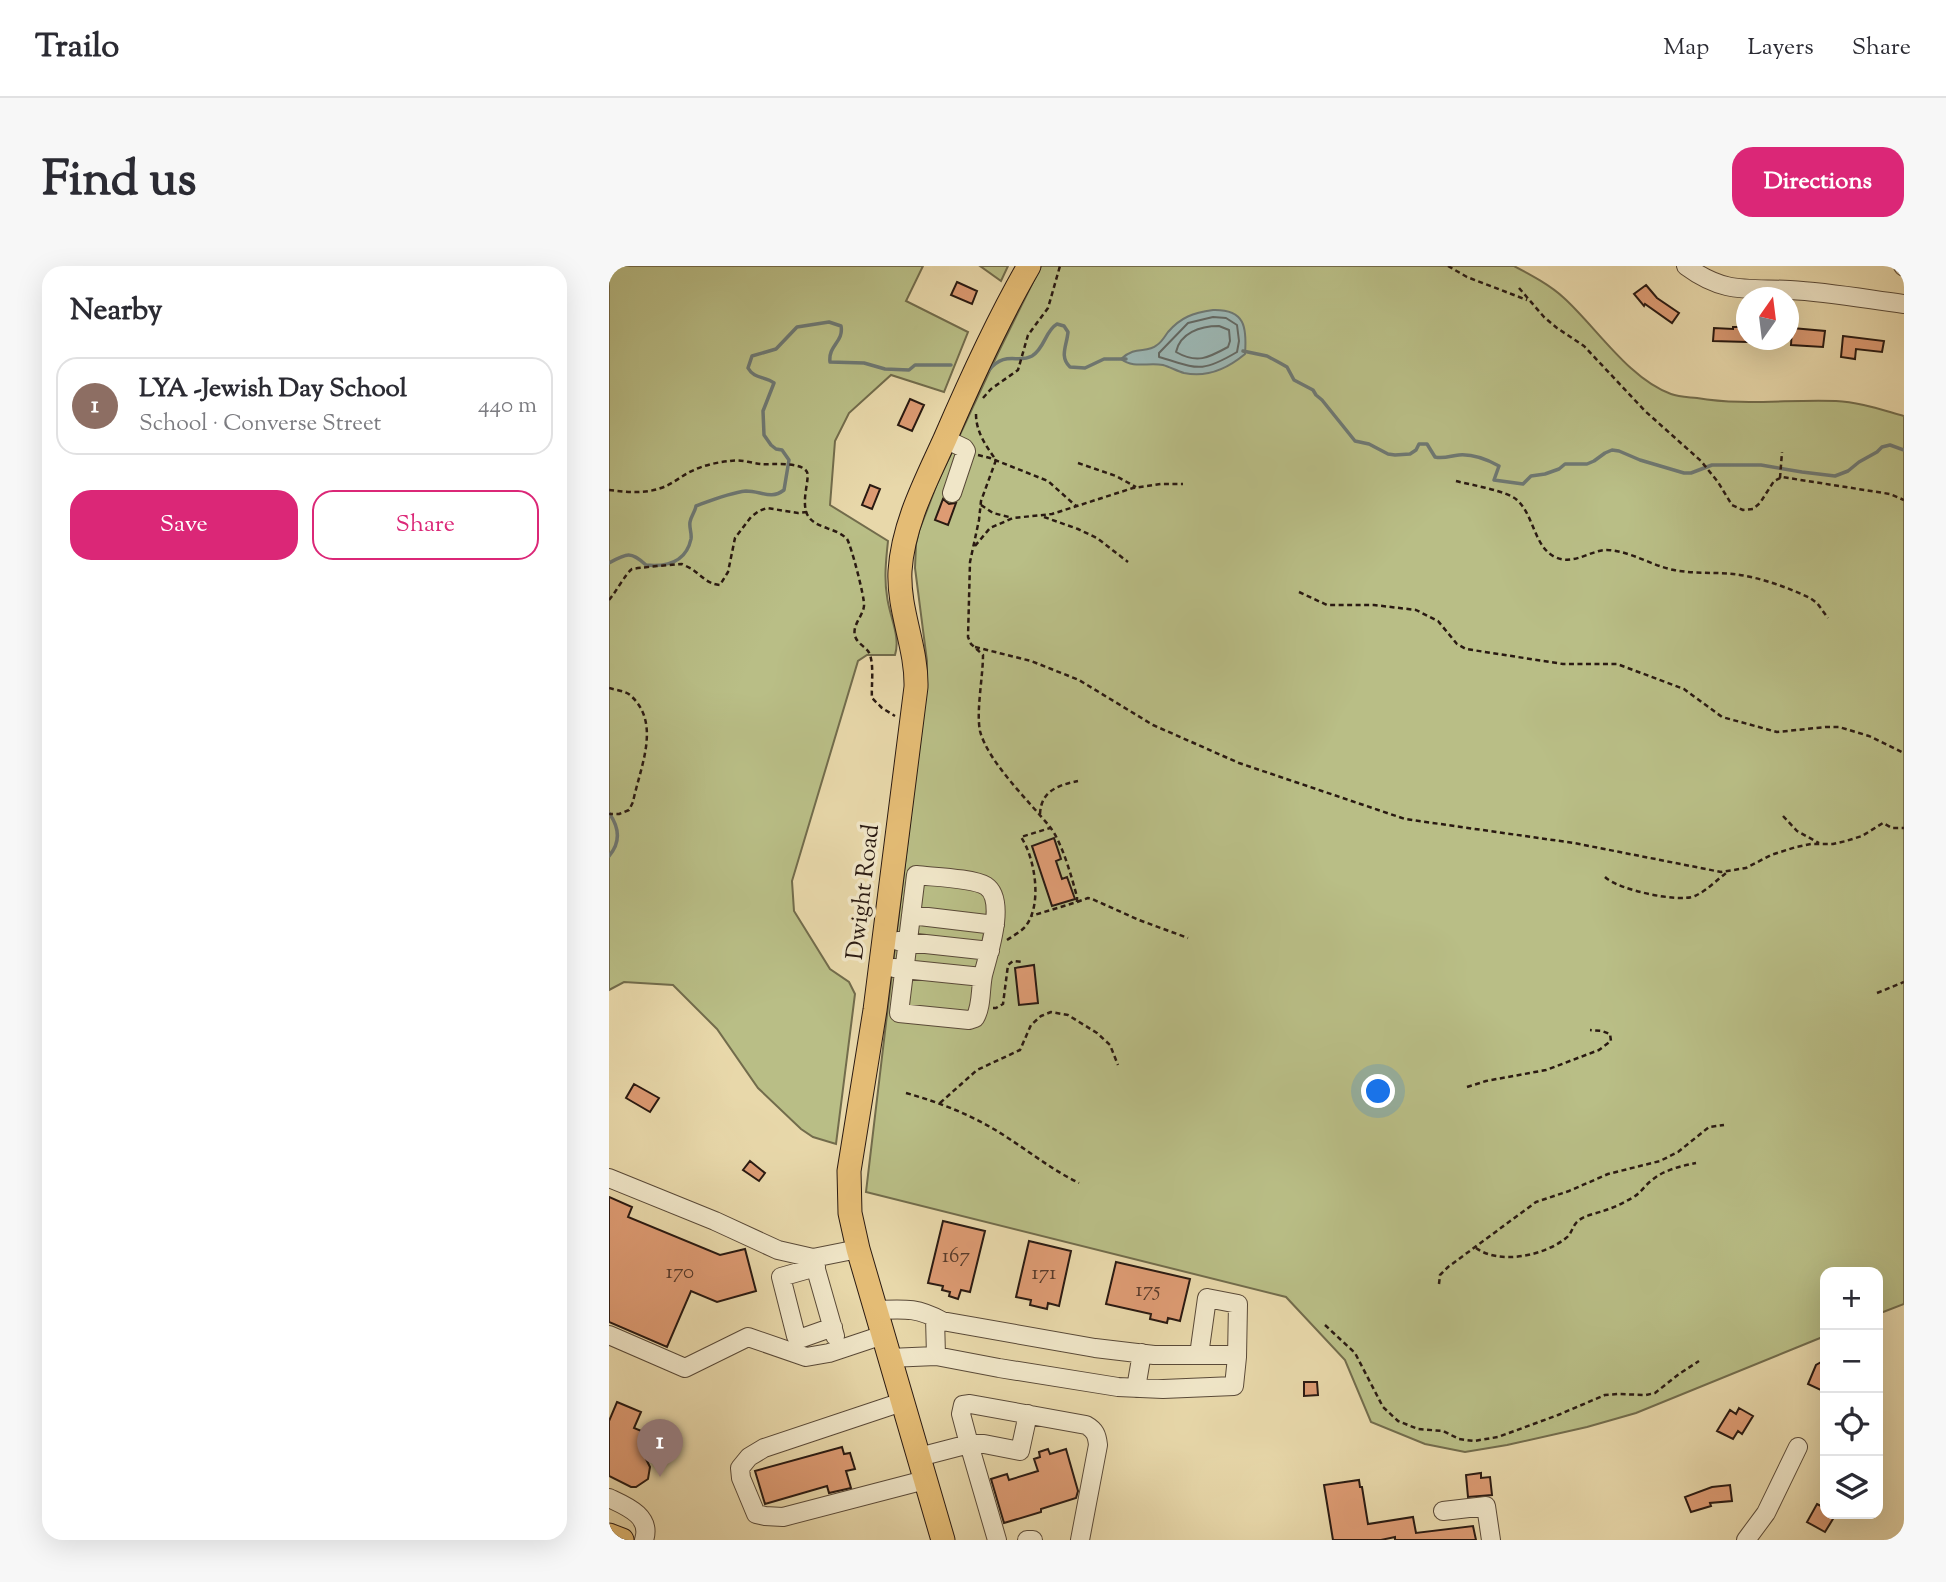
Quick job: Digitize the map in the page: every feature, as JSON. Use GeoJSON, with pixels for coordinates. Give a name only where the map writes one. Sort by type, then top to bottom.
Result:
{"type":"FeatureCollection","features":[{"type":"Feature","properties":{"kind":"main road","name":"Dwight Road"},"geometry":{"type":"LineString","coordinates":[[943,1540],[857,1249],[850,1213],[849,1171],[890,897],[912,726],[916,674],[914,653],[901,599],[901,566],[908,527],[945,439],[1029,266]]}},
{"type":"Feature","properties":{"kind":"main road"},"geometry":{"type":"LineString","coordinates":[[609,1535],[622,1540]]}},
{"type":"Feature","properties":{"kind":"street"},"geometry":{"type":"LineString","coordinates":[[1686,266],[1720,285],[1737,289],[1790,290],[1904,304]]}},
{"type":"Feature","properties":{"kind":"street"},"geometry":{"type":"LineString","coordinates":[[945,439],[964,448],[965,456],[952,493]]}},
{"type":"Feature","properties":{"kind":"street"},"geometry":{"type":"LineString","coordinates":[[916,875],[975,881],[993,893],[996,903],[995,925],[975,1018],[969,1020],[898,1013],[912,908],[916,875]]}},
{"type":"Feature","properties":{"kind":"street"},"geometry":{"type":"LineString","coordinates":[[890,897],[912,908],[995,925]]}},
{"type":"Feature","properties":{"kind":"street"},"geometry":{"type":"LineString","coordinates":[[884,939],[990,951]]}},
{"type":"Feature","properties":{"kind":"street"},"geometry":{"type":"LineString","coordinates":[[880,967],[982,977]]}},
{"type":"Feature","properties":{"kind":"street"},"geometry":{"type":"LineString","coordinates":[[609,1178],[815,1263]]}},
{"type":"Feature","properties":{"kind":"street"},"geometry":{"type":"LineString","coordinates":[[833,1327],[802,1338],[796,1336],[781,1277],[857,1249]]}},
{"type":"Feature","properties":{"kind":"street"},"geometry":{"type":"LineString","coordinates":[[815,1263],[839,1349]]}},
{"type":"Feature","properties":{"kind":"street"},"geometry":{"type":"LineString","coordinates":[[889,1358],[936,1356],[1118,1387],[1163,1389],[1234,1386],[1238,1304],[1207,1298],[1199,1355]]}},
{"type":"Feature","properties":{"kind":"street"},"geometry":{"type":"LineString","coordinates":[[876,1310],[907,1309],[924,1312],[942,1321],[1070,1344],[1142,1353],[1237,1357]]}},
{"type":"Feature","properties":{"kind":"street"},"geometry":{"type":"LineString","coordinates":[[935,1318],[936,1356]]}},
{"type":"Feature","properties":{"kind":"street"},"geometry":{"type":"LineString","coordinates":[[609,1335],[685,1368],[748,1337],[806,1357],[883,1335]]}},
{"type":"Feature","properties":{"kind":"street"},"geometry":{"type":"LineString","coordinates":[[1136,1388],[1142,1353]]}},
{"type":"Feature","properties":{"kind":"street"},"geometry":{"type":"LineString","coordinates":[[902,1402],[764,1448],[749,1457],[740,1468],[741,1478],[756,1514],[783,1517],[925,1480]]}},
{"type":"Feature","properties":{"kind":"street"},"geometry":{"type":"LineString","coordinates":[[997,1540],[961,1414],[963,1405],[1028,1414],[1092,1428],[1098,1444],[1080,1540]]}},
{"type":"Feature","properties":{"kind":"street"},"geometry":{"type":"LineString","coordinates":[[919,1457],[969,1444],[1020,1451],[1028,1414]]}},
{"type":"Feature","properties":{"kind":"street"},"geometry":{"type":"LineString","coordinates":[[1746,1540],[1766,1513],[1798,1447]]}},
{"type":"Feature","properties":{"kind":"street"},"geometry":{"type":"LineString","coordinates":[[609,1498],[630,1507],[640,1516],[646,1534],[644,1540]]}},
{"type":"Feature","properties":{"kind":"street"},"geometry":{"type":"LineString","coordinates":[[1443,1511],[1486,1506],[1491,1540]]}},
{"type":"Feature","properties":{"kind":"street"},"geometry":{"type":"LineString","coordinates":[[1027,1540],[1033,1540]]}},
{"type":"Feature","properties":{"kind":"path"},"geometry":{"type":"LineString","coordinates":[[980,402],[991,389],[1015,373],[1021,365],[1023,347],[1028,335],[1048,308],[1060,266]]}},
{"type":"Feature","properties":{"kind":"path"},"geometry":{"type":"LineString","coordinates":[[1448,266],[1530,301]]}},
{"type":"Feature","properties":{"kind":"path"},"geometry":{"type":"LineString","coordinates":[[1519,288],[1557,328],[1584,346],[1645,411],[1701,461],[1721,486],[1731,505],[1747,511],[1757,507],[1774,481],[1781,476],[1890,494],[1904,500]]}},
{"type":"Feature","properties":{"kind":"path"},"geometry":{"type":"LineString","coordinates":[[977,408],[976,419],[981,439],[996,460]]}},
{"type":"Feature","properties":{"kind":"path"},"geometry":{"type":"LineString","coordinates":[[1781,476],[1782,452]]}},
{"type":"Feature","properties":{"kind":"path"},"geometry":{"type":"LineString","coordinates":[[965,456],[975,454],[996,460],[1048,481],[1076,506]]}},
{"type":"Feature","properties":{"kind":"path"},"geometry":{"type":"LineString","coordinates":[[609,489],[632,493],[653,491],[695,469],[733,460],[793,465],[807,471],[804,494],[807,512],[813,523],[836,532],[846,539],[851,547],[864,607],[854,630],[855,638],[868,650],[871,657],[872,698],[882,708],[912,726]]}},
{"type":"Feature","properties":{"kind":"path"},"geometry":{"type":"LineString","coordinates":[[996,460],[985,487],[969,562],[967,634],[969,641],[983,655],[979,720],[981,734],[1008,778],[1051,827],[1060,844],[1076,891],[1077,902]]}},
{"type":"Feature","properties":{"kind":"path"},"geometry":{"type":"LineString","coordinates":[[1078,463],[1116,476],[1137,487]]}},
{"type":"Feature","properties":{"kind":"path"},"geometry":{"type":"LineString","coordinates":[[1456,481],[1516,498],[1543,546],[1557,558],[1575,559],[1608,550],[1676,571],[1751,578],[1810,598],[1828,618]]}},
{"type":"Feature","properties":{"kind":"path"},"geometry":{"type":"LineString","coordinates":[[981,505],[997,515],[1013,518],[1041,516],[1137,487],[1183,484]]}},
{"type":"Feature","properties":{"kind":"path"},"geometry":{"type":"LineString","coordinates":[[609,600],[618,591],[626,575],[632,569],[641,567],[656,568],[681,564],[707,582],[720,585],[728,572],[735,538],[751,517],[767,508],[807,512]]}},
{"type":"Feature","properties":{"kind":"path"},"geometry":{"type":"LineString","coordinates":[[1041,516],[1089,534],[1128,562]]}},
{"type":"Feature","properties":{"kind":"path"},"geometry":{"type":"LineString","coordinates":[[972,548],[990,528],[1013,518]]}},
{"type":"Feature","properties":{"kind":"path"},"geometry":{"type":"LineString","coordinates":[[1299,592],[1327,605],[1374,605],[1416,610],[1438,621],[1457,644],[1466,649],[1563,664],[1617,664],[1691,693],[1722,717],[1777,732],[1839,727],[1859,732],[1904,753]]}},
{"type":"Feature","properties":{"kind":"path"},"geometry":{"type":"LineString","coordinates":[[975,647],[1031,661],[1054,670],[1089,686],[1153,725],[1250,768],[1412,821],[1484,829],[1709,871],[1727,872],[1753,865],[1784,850],[1811,844],[1833,844],[1862,836],[1883,823],[1892,828],[1904,828]]}},
{"type":"Feature","properties":{"kind":"path"},"geometry":{"type":"LineString","coordinates":[[609,688],[629,694],[645,714],[648,739],[629,810],[609,814]]}},
{"type":"Feature","properties":{"kind":"path"},"geometry":{"type":"LineString","coordinates":[[1040,816],[1043,799],[1049,792],[1062,785],[1078,782]]}},
{"type":"Feature","properties":{"kind":"path"},"geometry":{"type":"LineString","coordinates":[[1783,816],[1797,831],[1821,844]]}},
{"type":"Feature","properties":{"kind":"path"},"geometry":{"type":"LineString","coordinates":[[990,951],[1019,933],[1031,916],[1035,878],[1030,855],[1021,837],[1051,827]]}},
{"type":"Feature","properties":{"kind":"path"},"geometry":{"type":"LineString","coordinates":[[1605,877],[1610,882],[1627,888],[1683,898],[1696,896],[1727,872]]}},
{"type":"Feature","properties":{"kind":"path"},"geometry":{"type":"LineString","coordinates":[[1031,916],[1088,898],[1188,938]]}},
{"type":"Feature","properties":{"kind":"path"},"geometry":{"type":"LineString","coordinates":[[979,1006],[1001,1006],[1005,999],[1008,965],[1013,961],[1023,961]]}},
{"type":"Feature","properties":{"kind":"path"},"geometry":{"type":"LineString","coordinates":[[1877,992],[1904,982]]}},
{"type":"Feature","properties":{"kind":"path"},"geometry":{"type":"LineString","coordinates":[[940,1103],[977,1070],[1020,1050],[1031,1025],[1051,1012],[1068,1015],[1097,1032],[1109,1045],[1118,1065]]}},
{"type":"Feature","properties":{"kind":"path"},"geometry":{"type":"LineString","coordinates":[[1467,1087],[1546,1070],[1599,1050],[1611,1041],[1610,1034],[1590,1030]]}},
{"type":"Feature","properties":{"kind":"path"},"geometry":{"type":"LineString","coordinates":[[906,1093],[940,1103],[995,1130],[1043,1163],[1080,1183]]}},
{"type":"Feature","properties":{"kind":"path"},"geometry":{"type":"LineString","coordinates":[[1439,1284],[1443,1272],[1536,1202],[1608,1174],[1660,1161],[1678,1152],[1705,1129],[1724,1125]]}},
{"type":"Feature","properties":{"kind":"path"},"geometry":{"type":"LineString","coordinates":[[1476,1248],[1486,1254],[1499,1256],[1536,1254],[1566,1238],[1575,1224],[1584,1218],[1635,1197],[1654,1177],[1676,1167],[1696,1163]]}},
{"type":"Feature","properties":{"kind":"path"},"geometry":{"type":"LineString","coordinates":[[1325,1325],[1355,1353],[1383,1407],[1398,1422],[1418,1429],[1444,1431],[1474,1441],[1497,1437],[1605,1395],[1655,1393],[1699,1362]]}},
{"type":"Feature","properties":{"kind":"green space"},"geometry":{"type":"Polygon","coordinates":[[[609,266],[923,266],[906,301],[968,332],[944,392],[891,375],[849,413],[835,441],[830,505],[888,541],[886,589],[897,641],[895,655],[867,655],[858,661],[792,881],[794,911],[830,969],[849,982],[855,994],[836,1144],[813,1137],[801,1129],[758,1088],[717,1029],[673,985],[624,982],[609,990],[609,266]]]}},
{"type":"Feature","properties":{"kind":"green space"},"geometry":{"type":"Polygon","coordinates":[[[980,266],[1008,266],[1001,281],[980,266]]]}},
{"type":"Feature","properties":{"kind":"green space"},"geometry":{"type":"Polygon","coordinates":[[[1041,266],[1514,266],[1559,293],[1627,365],[1656,387],[1671,394],[1732,402],[1845,402],[1904,416],[1904,1304],[1883,1312],[1883,1267],[1820,1267],[1820,1338],[1636,1413],[1587,1427],[1465,1452],[1425,1444],[1371,1422],[1345,1360],[1286,1297],[866,1192],[927,677],[915,568],[916,544],[937,484],[1041,266]]]}},
{"type":"Feature","properties":{"kind":"water"},"geometry":{"type":"Polygon","coordinates":[[[1213,310],[1224,310],[1238,316],[1244,328],[1245,354],[1224,368],[1209,373],[1192,374],[1163,365],[1136,365],[1121,359],[1131,352],[1153,348],[1183,319],[1213,310]]]}},
{"type":"Feature","properties":{"kind":"building"},"geometry":{"type":"Polygon","coordinates":[[[957,282],[977,291],[972,304],[951,295],[957,282]]]}},
{"type":"Feature","properties":{"kind":"building"},"geometry":{"type":"Polygon","coordinates":[[[1646,285],[1657,298],[1679,313],[1672,323],[1645,304],[1644,306],[1634,294],[1646,285]]]}},
{"type":"Feature","properties":{"kind":"building"},"geometry":{"type":"Polygon","coordinates":[[[1736,327],[1736,342],[1713,341],[1714,328],[1736,327]]]}},
{"type":"Feature","properties":{"kind":"building"},"geometry":{"type":"Polygon","coordinates":[[[1799,329],[1825,331],[1823,347],[1799,346],[1799,329]]]}},
{"type":"Feature","properties":{"kind":"building"},"geometry":{"type":"Polygon","coordinates":[[[1843,336],[1884,341],[1882,352],[1856,349],[1855,359],[1841,357],[1843,336]]]}},
{"type":"Feature","properties":{"kind":"building"},"geometry":{"type":"Polygon","coordinates":[[[910,399],[924,405],[912,431],[898,425],[910,399]]]}},
{"type":"Feature","properties":{"kind":"building"},"geometry":{"type":"Polygon","coordinates":[[[870,485],[880,489],[872,509],[862,505],[870,485]]]}},
{"type":"Feature","properties":{"kind":"building"},"geometry":{"type":"Polygon","coordinates":[[[943,499],[949,504],[956,503],[948,525],[935,520],[943,499]]]}},
{"type":"Feature","properties":{"kind":"building"},"geometry":{"type":"Polygon","coordinates":[[[1054,838],[1061,859],[1056,861],[1062,879],[1067,877],[1075,899],[1052,906],[1032,846],[1054,838]]]}},
{"type":"Feature","properties":{"kind":"building"},"geometry":{"type":"Polygon","coordinates":[[[1034,965],[1038,1003],[1019,1005],[1015,968],[1034,965]]]}},
{"type":"Feature","properties":{"kind":"building"},"geometry":{"type":"Polygon","coordinates":[[[634,1084],[659,1098],[650,1112],[626,1098],[634,1084]]]}},
{"type":"Feature","properties":{"kind":"building"},"geometry":{"type":"Polygon","coordinates":[[[750,1161],[765,1173],[759,1181],[743,1170],[750,1161]]]}},
{"type":"Feature","properties":{"kind":"building"},"geometry":{"type":"Polygon","coordinates":[[[609,1197],[632,1207],[628,1217],[720,1255],[745,1249],[756,1291],[717,1302],[691,1291],[667,1347],[609,1322],[609,1197]]]}},
{"type":"Feature","properties":{"kind":"building"},"geometry":{"type":"Polygon","coordinates":[[[943,1221],[985,1231],[970,1292],[961,1290],[958,1299],[949,1296],[950,1292],[942,1290],[943,1286],[928,1283],[943,1221]]]}},
{"type":"Feature","properties":{"kind":"building"},"geometry":{"type":"Polygon","coordinates":[[[1029,1241],[1071,1251],[1059,1306],[1048,1303],[1047,1309],[1030,1305],[1031,1300],[1016,1297],[1029,1241]]]}},
{"type":"Feature","properties":{"kind":"building"},"geometry":{"type":"Polygon","coordinates":[[[1116,1262],[1190,1279],[1180,1321],[1168,1318],[1167,1323],[1150,1319],[1151,1314],[1106,1304],[1116,1262]]]}},
{"type":"Feature","properties":{"kind":"building"},"geometry":{"type":"Polygon","coordinates":[[[1820,1363],[1820,1390],[1808,1384],[1816,1365],[1820,1363]]]}},
{"type":"Feature","properties":{"kind":"building"},"geometry":{"type":"Polygon","coordinates":[[[1304,1382],[1317,1382],[1318,1395],[1304,1396],[1304,1382]]]}},
{"type":"Feature","properties":{"kind":"building"},"geometry":{"type":"Polygon","coordinates":[[[617,1402],[641,1412],[634,1428],[651,1435],[654,1441],[653,1448],[645,1457],[650,1467],[648,1479],[636,1487],[609,1476],[609,1421],[617,1402]]]}},
{"type":"Feature","properties":{"kind":"building"},"geometry":{"type":"Polygon","coordinates":[[[1739,1408],[1753,1416],[1742,1434],[1738,1431],[1733,1439],[1717,1431],[1730,1410],[1736,1414],[1739,1408]]]}},
{"type":"Feature","properties":{"kind":"building"},"geometry":{"type":"Polygon","coordinates":[[[842,1447],[844,1454],[850,1453],[855,1469],[846,1471],[851,1488],[829,1493],[827,1486],[765,1504],[755,1471],[842,1447]]]}},
{"type":"Feature","properties":{"kind":"building"},"geometry":{"type":"Polygon","coordinates":[[[1048,1449],[1050,1454],[1066,1449],[1078,1491],[1076,1498],[1004,1523],[991,1479],[1007,1474],[1009,1480],[1038,1471],[1034,1459],[1040,1457],[1039,1452],[1048,1449]]]}},
{"type":"Feature","properties":{"kind":"building"},"geometry":{"type":"Polygon","coordinates":[[[1481,1473],[1481,1478],[1490,1477],[1492,1495],[1468,1497],[1466,1475],[1481,1473]]]}},
{"type":"Feature","properties":{"kind":"building"},"geometry":{"type":"Polygon","coordinates":[[[1359,1480],[1368,1524],[1413,1517],[1416,1533],[1473,1526],[1476,1540],[1395,1540],[1395,1537],[1381,1540],[1333,1540],[1324,1485],[1359,1480]]]}},
{"type":"Feature","properties":{"kind":"building"},"geometry":{"type":"Polygon","coordinates":[[[1730,1485],[1732,1501],[1710,1503],[1711,1506],[1691,1512],[1685,1497],[1712,1487],[1730,1485]]]}},
{"type":"Feature","properties":{"kind":"building"},"geometry":{"type":"Polygon","coordinates":[[[1817,1504],[1820,1506],[1820,1519],[1833,1519],[1825,1532],[1807,1522],[1817,1504]]]}},
{"type":"Feature","properties":{"kind":"waterway"},"geometry":{"type":"LineString","coordinates":[[609,563],[629,555],[646,565],[668,564],[680,558],[688,547],[691,537],[690,522],[696,506],[740,492],[770,495],[784,490],[789,460],[782,450],[771,445],[764,435],[763,411],[774,383],[753,374],[748,368],[752,356],[776,349],[797,327],[829,322],[841,326],[840,336],[831,351],[830,362],[864,363],[885,369],[909,370],[915,365],[951,365]]}},
{"type":"Feature","properties":{"kind":"waterway"},"geometry":{"type":"LineString","coordinates":[[989,370],[1001,360],[1032,356],[1057,324],[1064,326],[1068,332],[1064,355],[1070,367],[1085,368],[1104,359],[1126,359]]}},
{"type":"Feature","properties":{"kind":"waterway"},"geometry":{"type":"LineString","coordinates":[[1243,351],[1267,356],[1287,367],[1294,380],[1313,390],[1355,441],[1395,455],[1410,454],[1419,444],[1427,444],[1435,457],[1464,455],[1480,458],[1499,466],[1494,480],[1523,484],[1531,476],[1545,474],[1565,464],[1587,464],[1612,450],[1684,473],[1712,465],[1761,465],[1835,476],[1848,471],[1882,447],[1890,445],[1904,450]]}},
{"type":"Feature","properties":{"kind":"waterway"},"geometry":{"type":"LineString","coordinates":[[609,813],[617,834],[609,856]]}},
{"type":"Feature","properties":{"kind":"place","name":"LYA -Jewish Day School"},"geometry":{"type":"Point","coordinates":[660,1477]}}]}
